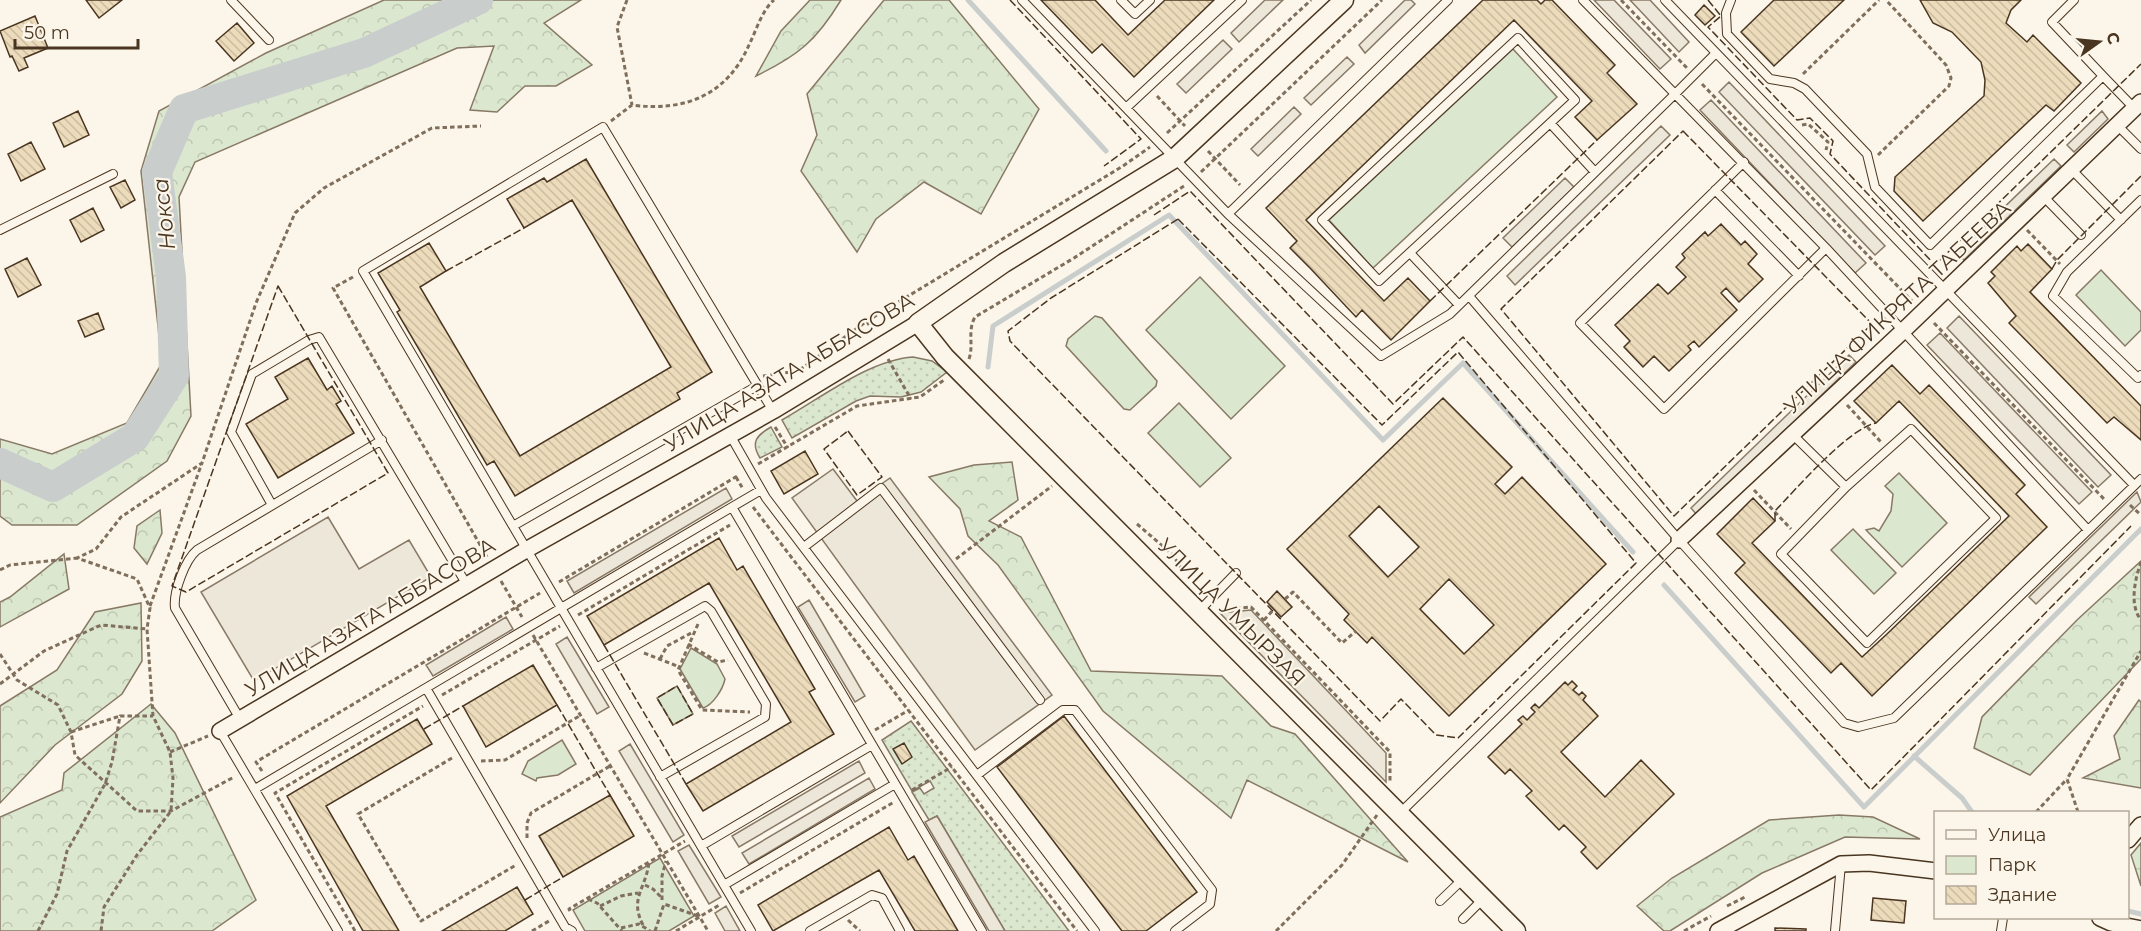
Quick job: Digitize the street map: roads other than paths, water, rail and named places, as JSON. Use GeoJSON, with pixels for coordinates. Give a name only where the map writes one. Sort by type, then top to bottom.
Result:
{"type":"FeatureCollection","features":[{"type":"Feature","properties":{"kind":"street","name":"УЛИЦА АЗАТА АББАСОВА"},"geometry":{"type":"LineString","coordinates":[[220,731],[526,550],[773,411],[918,323],[1004,263],[1091,212],[1175,158],[1344,0]]}},
{"type":"Feature","properties":{"kind":"street","name":"УЛИЦА ФИКРЯТА ТАБЕЕВА"},"geometry":{"type":"LineString","coordinates":[[1679,540],[2019,222],[2138,105]]}},
{"type":"Feature","properties":{"kind":"street","name":"УЛИЦА УМЫРЗАЯ"},"geometry":{"type":"LineString","coordinates":[[918,323],[945,357],[1203,607],[1392,800],[1516,931]]}},
{"type":"Feature","properties":{"kind":"street"},"geometry":{"type":"LineString","coordinates":[[2129,838],[2141,825]]}},
{"type":"Feature","properties":{"kind":"street"},"geometry":{"type":"LineString","coordinates":[[1718,931],[1841,864],[1869,863],[1934,871]]}},
{"type":"Feature","properties":{"kind":"street"},"geometry":{"type":"LineString","coordinates":[[2109,924],[2141,929]]}},
{"type":"Feature","properties":{"kind":"lane"},"geometry":{"type":"LineString","coordinates":[[231,0],[269,40]]}},
{"type":"Feature","properties":{"kind":"lane"},"geometry":{"type":"LineString","coordinates":[[1022,0],[1228,214],[1381,356],[1450,314],[1716,53]]}},
{"type":"Feature","properties":{"kind":"lane"},"geometry":{"type":"LineString","coordinates":[[1121,0],[1135,14],[1150,0]]}},
{"type":"Feature","properties":{"kind":"lane"},"geometry":{"type":"LineString","coordinates":[[1126,108],[1242,0]]}},
{"type":"Feature","properties":{"kind":"lane"},"geometry":{"type":"LineString","coordinates":[[1228,214],[1448,0]]}},
{"type":"Feature","properties":{"kind":"lane"},"geometry":{"type":"LineString","coordinates":[[1583,0],[1826,248],[2088,530]]}},
{"type":"Feature","properties":{"kind":"lane"},"geometry":{"type":"LineString","coordinates":[[1665,0],[2134,485]]}},
{"type":"Feature","properties":{"kind":"lane"},"geometry":{"type":"LineString","coordinates":[[1731,0],[1726,13],[1727,34],[1770,79],[1794,83],[1805,89],[1867,154],[1875,187],[1930,245],[2103,76]]}},
{"type":"Feature","properties":{"kind":"lane"},"geometry":{"type":"LineString","coordinates":[[2074,0],[2052,22],[2103,76],[2138,105]]}},
{"type":"Feature","properties":{"kind":"lane"},"geometry":{"type":"LineString","coordinates":[[1518,38],[1575,100],[1410,253],[1379,281],[1322,220],[1518,38]]}},
{"type":"Feature","properties":{"kind":"lane"},"geometry":{"type":"LineString","coordinates":[[1550,123],[1595,172]]}},
{"type":"Feature","properties":{"kind":"lane"},"geometry":{"type":"LineString","coordinates":[[2118,125],[2141,149]]}},
{"type":"Feature","properties":{"kind":"lane"},"geometry":{"type":"LineString","coordinates":[[751,931],[363,271],[603,127],[773,411]]}},
{"type":"Feature","properties":{"kind":"lane"},"geometry":{"type":"LineString","coordinates":[[1744,162],[1580,323],[1664,409],[1826,248]]}},
{"type":"Feature","properties":{"kind":"lane"},"geometry":{"type":"LineString","coordinates":[[2072,170],[2121,220]]}},
{"type":"Feature","properties":{"kind":"lane"},"geometry":{"type":"LineString","coordinates":[[0,230],[113,174]]}},
{"type":"Feature","properties":{"kind":"lane"},"geometry":{"type":"LineString","coordinates":[[1715,190],[1799,276]]}},
{"type":"Feature","properties":{"kind":"lane"},"geometry":{"type":"LineString","coordinates":[[2044,197],[2081,235]]}},
{"type":"Feature","properties":{"kind":"lane"},"geometry":{"type":"LineString","coordinates":[[2141,200],[2067,272],[2053,296],[2139,378],[2141,375]]}},
{"type":"Feature","properties":{"kind":"lane"},"geometry":{"type":"LineString","coordinates":[[1410,253],[1459,305]]}},
{"type":"Feature","properties":{"kind":"lane"},"geometry":{"type":"LineString","coordinates":[[1469,296],[1679,540],[1844,723],[1858,727],[1894,718],[2141,478]]}},
{"type":"Feature","properties":{"kind":"lane"},"geometry":{"type":"LineString","coordinates":[[272,505],[231,432],[252,374],[314,337],[322,339],[467,585]]}},
{"type":"Feature","properties":{"kind":"lane"},"geometry":{"type":"LineString","coordinates":[[513,526],[756,383]]}},
{"type":"Feature","properties":{"kind":"lane"},"geometry":{"type":"LineString","coordinates":[[1911,429],[1996,518],[1867,643],[1781,554],[1846,487],[1911,429]]}},
{"type":"Feature","properties":{"kind":"lane"},"geometry":{"type":"LineString","coordinates":[[729,435],[761,490],[1095,931]]}},
{"type":"Feature","properties":{"kind":"lane"},"geometry":{"type":"LineString","coordinates":[[1793,435],[1846,487]]}},
{"type":"Feature","properties":{"kind":"lane"},"geometry":{"type":"LineString","coordinates":[[240,719],[177,613],[174,603],[194,552],[382,440]]}},
{"type":"Feature","properties":{"kind":"lane"},"geometry":{"type":"LineString","coordinates":[[804,547],[880,488],[1040,700]]}},
{"type":"Feature","properties":{"kind":"lane"},"geometry":{"type":"LineString","coordinates":[[255,789],[761,490]]}},
{"type":"Feature","properties":{"kind":"lane"},"geometry":{"type":"LineString","coordinates":[[732,507],[982,931]]}},
{"type":"Feature","properties":{"kind":"lane"},"geometry":{"type":"LineString","coordinates":[[1392,800],[1679,540]]}},
{"type":"Feature","properties":{"kind":"lane"},"geometry":{"type":"LineString","coordinates":[[1203,607],[1236,573]]}},
{"type":"Feature","properties":{"kind":"lane"},"geometry":{"type":"LineString","coordinates":[[596,668],[700,607],[706,606],[766,704],[765,717],[660,777]]}},
{"type":"Feature","properties":{"kind":"lane"},"geometry":{"type":"LineString","coordinates":[[426,688],[527,858],[565,930]]}},
{"type":"Feature","properties":{"kind":"lane"},"geometry":{"type":"LineString","coordinates":[[977,775],[1063,710],[1075,710],[1212,890],[1210,904],[1175,931]]}},
{"type":"Feature","properties":{"kind":"lane"},"geometry":{"type":"LineString","coordinates":[[220,731],[338,931]]}},
{"type":"Feature","properties":{"kind":"lane"},"geometry":{"type":"LineString","coordinates":[[701,846],[872,745]]}},
{"type":"Feature","properties":{"kind":"lane"},"geometry":{"type":"LineString","coordinates":[[724,885],[895,784]]}},
{"type":"Feature","properties":{"kind":"lane"},"geometry":{"type":"LineString","coordinates":[[1835,931],[1841,864]]}},
{"type":"Feature","properties":{"kind":"lane"},"geometry":{"type":"LineString","coordinates":[[1440,901],[1464,878]]}},
{"type":"Feature","properties":{"kind":"lane"},"geometry":{"type":"LineString","coordinates":[[810,931],[872,895],[882,898],[900,931]]}},
{"type":"Feature","properties":{"kind":"lane"},"geometry":{"type":"LineString","coordinates":[[1463,919],[1484,898]]}},
{"type":"Feature","properties":{"kind":"waterway","name":"Нокса"},"geometry":{"type":"LineString","coordinates":[[0,463],[53,487],[135,437],[174,376],[171,277],[157,172],[184,109],[364,53],[478,0]]}},
{"type":"Feature","properties":{"kind":"waterway"},"geometry":{"type":"LineString","coordinates":[[968,0],[1106,151]]}},
{"type":"Feature","properties":{"kind":"waterway"},"geometry":{"type":"LineString","coordinates":[[988,367],[993,326],[1169,215],[1383,440],[1463,363],[1633,552]]}},
{"type":"Feature","properties":{"kind":"waterway"},"geometry":{"type":"LineString","coordinates":[[1664,585],[1864,807],[2141,529]]}},
{"type":"Feature","properties":{"kind":"waterway"},"geometry":{"type":"LineString","coordinates":[[1914,756],[1962,798],[1971,811]]}},
{"type":"Feature","properties":{"kind":"waterway"},"geometry":{"type":"LineString","coordinates":[[2129,911],[2141,914]]}}]}
